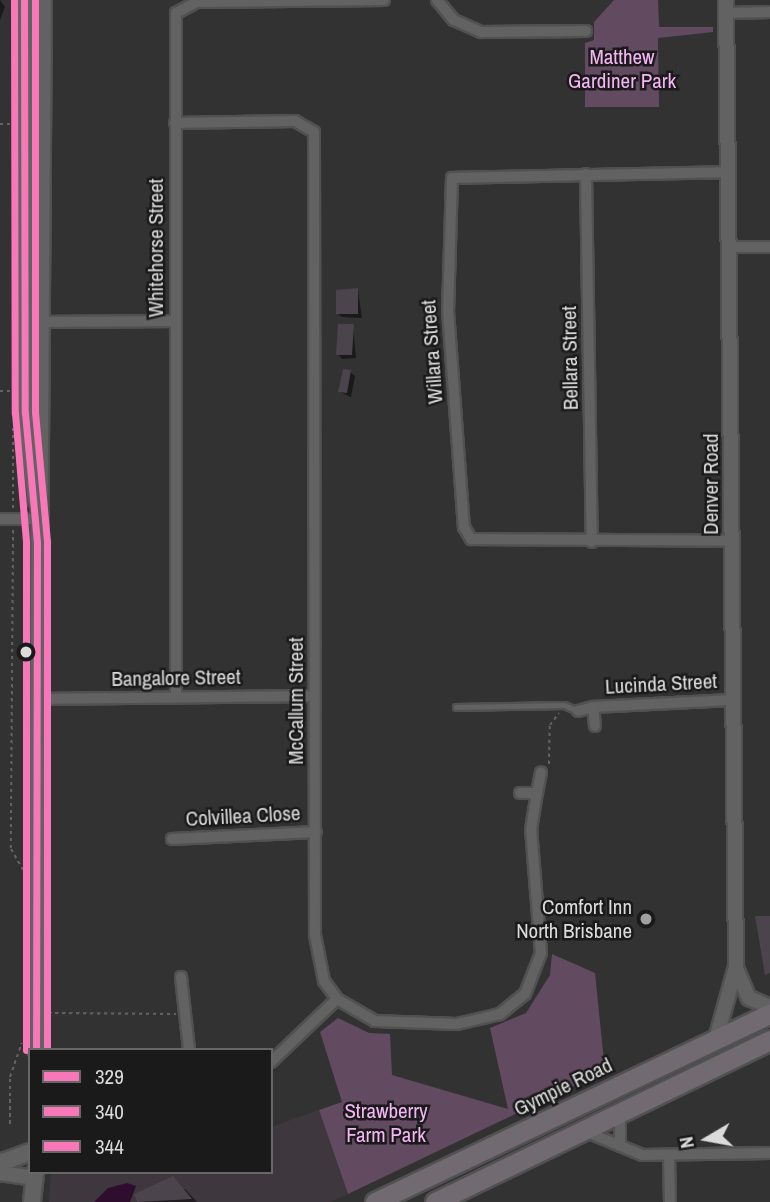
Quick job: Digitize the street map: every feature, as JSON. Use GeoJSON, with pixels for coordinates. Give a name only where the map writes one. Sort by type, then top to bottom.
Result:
{"type":"FeatureCollection","features":[{"type":"Feature","properties":{"kind":"highway","name":"Gympie Road"},"geometry":{"type":"LineString","coordinates":[[375,1202],[770,1014]]}},
{"type":"Feature","properties":{"kind":"highway"},"geometry":{"type":"LineString","coordinates":[[435,1202],[770,1040]]}},
{"type":"Feature","properties":{"kind":"main road"},"geometry":{"type":"LineString","coordinates":[[24,0],[25,413],[36,510]]}},
{"type":"Feature","properties":{"kind":"main road"},"geometry":{"type":"LineString","coordinates":[[36,1048],[36,510],[42,322],[43,0]]}},
{"type":"Feature","properties":{"kind":"main road"},"geometry":{"type":"LineString","coordinates":[[0,1163],[28,1153]]}},
{"type":"Feature","properties":{"kind":"main road"},"geometry":{"type":"LineString","coordinates":[[32,1202],[34,1175]]}},
{"type":"Feature","properties":{"kind":"street","name":"Whitehorse Street"},"geometry":{"type":"LineString","coordinates":[[176,696],[175,23],[181,6],[384,0]]}},
{"type":"Feature","properties":{"kind":"street"},"geometry":{"type":"LineString","coordinates":[[437,0],[454,20],[481,32],[586,31]]}},
{"type":"Feature","properties":{"kind":"street"},"geometry":{"type":"LineString","coordinates":[[726,6],[770,12]]}},
{"type":"Feature","properties":{"kind":"street","name":"Denver Road"},"geometry":{"type":"LineString","coordinates":[[716,1039],[736,967],[726,6]]}},
{"type":"Feature","properties":{"kind":"street","name":"McCallum Street"},"geometry":{"type":"LineString","coordinates":[[175,123],[295,121],[314,132],[318,960],[337,999]]}},
{"type":"Feature","properties":{"kind":"street","name":"Willara Street"},"geometry":{"type":"LineString","coordinates":[[729,172],[452,178],[447,311],[464,527],[471,539],[732,541]]}},
{"type":"Feature","properties":{"kind":"street","name":"Bellara Street"},"geometry":{"type":"LineString","coordinates":[[586,174],[592,542]]}},
{"type":"Feature","properties":{"kind":"street"},"geometry":{"type":"LineString","coordinates":[[730,247],[770,247]]}},
{"type":"Feature","properties":{"kind":"street"},"geometry":{"type":"LineString","coordinates":[[42,322],[175,321]]}},
{"type":"Feature","properties":{"kind":"street"},"geometry":{"type":"LineString","coordinates":[[0,519],[13,519],[36,510]]}},
{"type":"Feature","properties":{"kind":"street","name":"Bangalore Street"},"geometry":{"type":"LineString","coordinates":[[37,699],[315,696]]}},
{"type":"Feature","properties":{"kind":"street","name":"Lucinda Street"},"geometry":{"type":"LineString","coordinates":[[573,709],[732,700]]}},
{"type":"Feature","properties":{"kind":"street","name":"Lucinda Street"},"geometry":{"type":"LineString","coordinates":[[593,707],[595,726]]}},
{"type":"Feature","properties":{"kind":"street"},"geometry":{"type":"LineString","coordinates":[[273,1060],[337,999],[375,1021],[457,1024],[500,1014],[525,994],[541,953],[531,830],[541,772]]}},
{"type":"Feature","properties":{"kind":"street"},"geometry":{"type":"LineString","coordinates":[[520,793],[537,793]]}},
{"type":"Feature","properties":{"kind":"street","name":"Colvillea Close"},"geometry":{"type":"LineString","coordinates":[[172,839],[316,832]]}},
{"type":"Feature","properties":{"kind":"street","name":"Denver Road"},"geometry":{"type":"LineString","coordinates":[[736,967],[750,999],[770,1007]]}},
{"type":"Feature","properties":{"kind":"street"},"geometry":{"type":"LineString","coordinates":[[181,977],[180,1014],[188,1048]]}},
{"type":"Feature","properties":{"kind":"street"},"geometry":{"type":"LineString","coordinates":[[620,1111],[620,1146]]}},
{"type":"Feature","properties":{"kind":"street"},"geometry":{"type":"LineString","coordinates":[[581,1130],[620,1146],[669,1155],[770,1153]]}},
{"type":"Feature","properties":{"kind":"street"},"geometry":{"type":"LineString","coordinates":[[669,1155],[670,1202]]}},
{"type":"Feature","properties":{"kind":"street"},"geometry":{"type":"LineString","coordinates":[[0,1173],[34,1175]]}},
{"type":"Feature","properties":{"kind":"lane"},"geometry":{"type":"LineString","coordinates":[[456,707],[573,709]]}},
{"type":"Feature","properties":{"kind":"path"},"geometry":{"type":"LineString","coordinates":[[0,124],[12,124]]}},
{"type":"Feature","properties":{"kind":"path"},"geometry":{"type":"LineString","coordinates":[[0,391],[13,391],[13,403]]}},
{"type":"Feature","properties":{"kind":"path"},"geometry":{"type":"LineString","coordinates":[[13,416],[11,849],[23,876]]}},
{"type":"Feature","properties":{"kind":"path"},"geometry":{"type":"LineString","coordinates":[[541,772],[550,764],[552,721],[573,709]]}},
{"type":"Feature","properties":{"kind":"path"},"geometry":{"type":"LineString","coordinates":[[36,1013],[180,1014]]}},
{"type":"Feature","properties":{"kind":"path"},"geometry":{"type":"LineString","coordinates":[[10,1125],[10,1077],[22,1034]]}},
{"type":"Feature","properties":{"kind":"shaded area"},"geometry":{"type":"Polygon","coordinates":[[[319,1110],[348,1194],[330,1202],[49,1202],[51,1174],[273,1174],[273,1126],[319,1110]]]}},
{"type":"Feature","properties":{"kind":"shaded area"},"geometry":{"type":"Polygon","coordinates":[[[127,1183],[136,1186],[130,1202],[94,1202],[108,1188],[127,1183]]]}},
{"type":"Feature","properties":{"kind":"green space","name":"Matthew Gardiner Park"},"geometry":{"type":"Polygon","coordinates":[[[614,0],[658,0],[659,27],[713,27],[713,32],[658,38],[659,107],[585,107],[585,43],[594,40],[594,22],[614,0]]]}},
{"type":"Feature","properties":{"kind":"green space","name":"Strawberry Farm Park"},"geometry":{"type":"Polygon","coordinates":[[[552,954],[595,973],[605,1071],[348,1194],[319,1110],[342,1102],[320,1032],[338,1018],[369,1033],[390,1034],[392,1075],[508,1109],[490,1028],[526,1013],[550,975],[552,954]]]}},
{"type":"Feature","properties":{"kind":"building"},"geometry":{"type":"Polygon","coordinates":[[[358,288],[358,314],[336,314],[336,290],[358,288]]]}},
{"type":"Feature","properties":{"kind":"building"},"geometry":{"type":"Polygon","coordinates":[[[338,324],[354,324],[352,355],[336,355],[338,324]]]}},
{"type":"Feature","properties":{"kind":"building"},"geometry":{"type":"Polygon","coordinates":[[[343,369],[351,370],[347,393],[338,392],[343,369]]]}},
{"type":"Feature","properties":{"kind":"building"},"geometry":{"type":"Polygon","coordinates":[[[755,916],[770,916],[770,973],[765,975],[755,916]]]}},
{"type":"Feature","properties":{"kind":"building"},"geometry":{"type":"Polygon","coordinates":[[[173,1176],[192,1199],[137,1202],[134,1194],[173,1176]]]}},
{"type":"Feature","properties":{"kind":"transit line","name":"340"},"geometry":{"type":"LineString","coordinates":[[14,0],[15,413],[26,542],[26,1050]]}},
{"type":"Feature","properties":{"kind":"transit line","name":"329"},"geometry":{"type":"LineString","coordinates":[[24,0],[25,413],[37,542],[36,1048]]}},
{"type":"Feature","properties":{"kind":"transit line","name":"344"},"geometry":{"type":"LineString","coordinates":[[35,0],[35,412],[47,542],[47,1048]]}},
{"type":"Feature","properties":{"kind":"place","name":"Comfort Inn North Brisbane"},"geometry":{"type":"Point","coordinates":[646,919]}}]}
